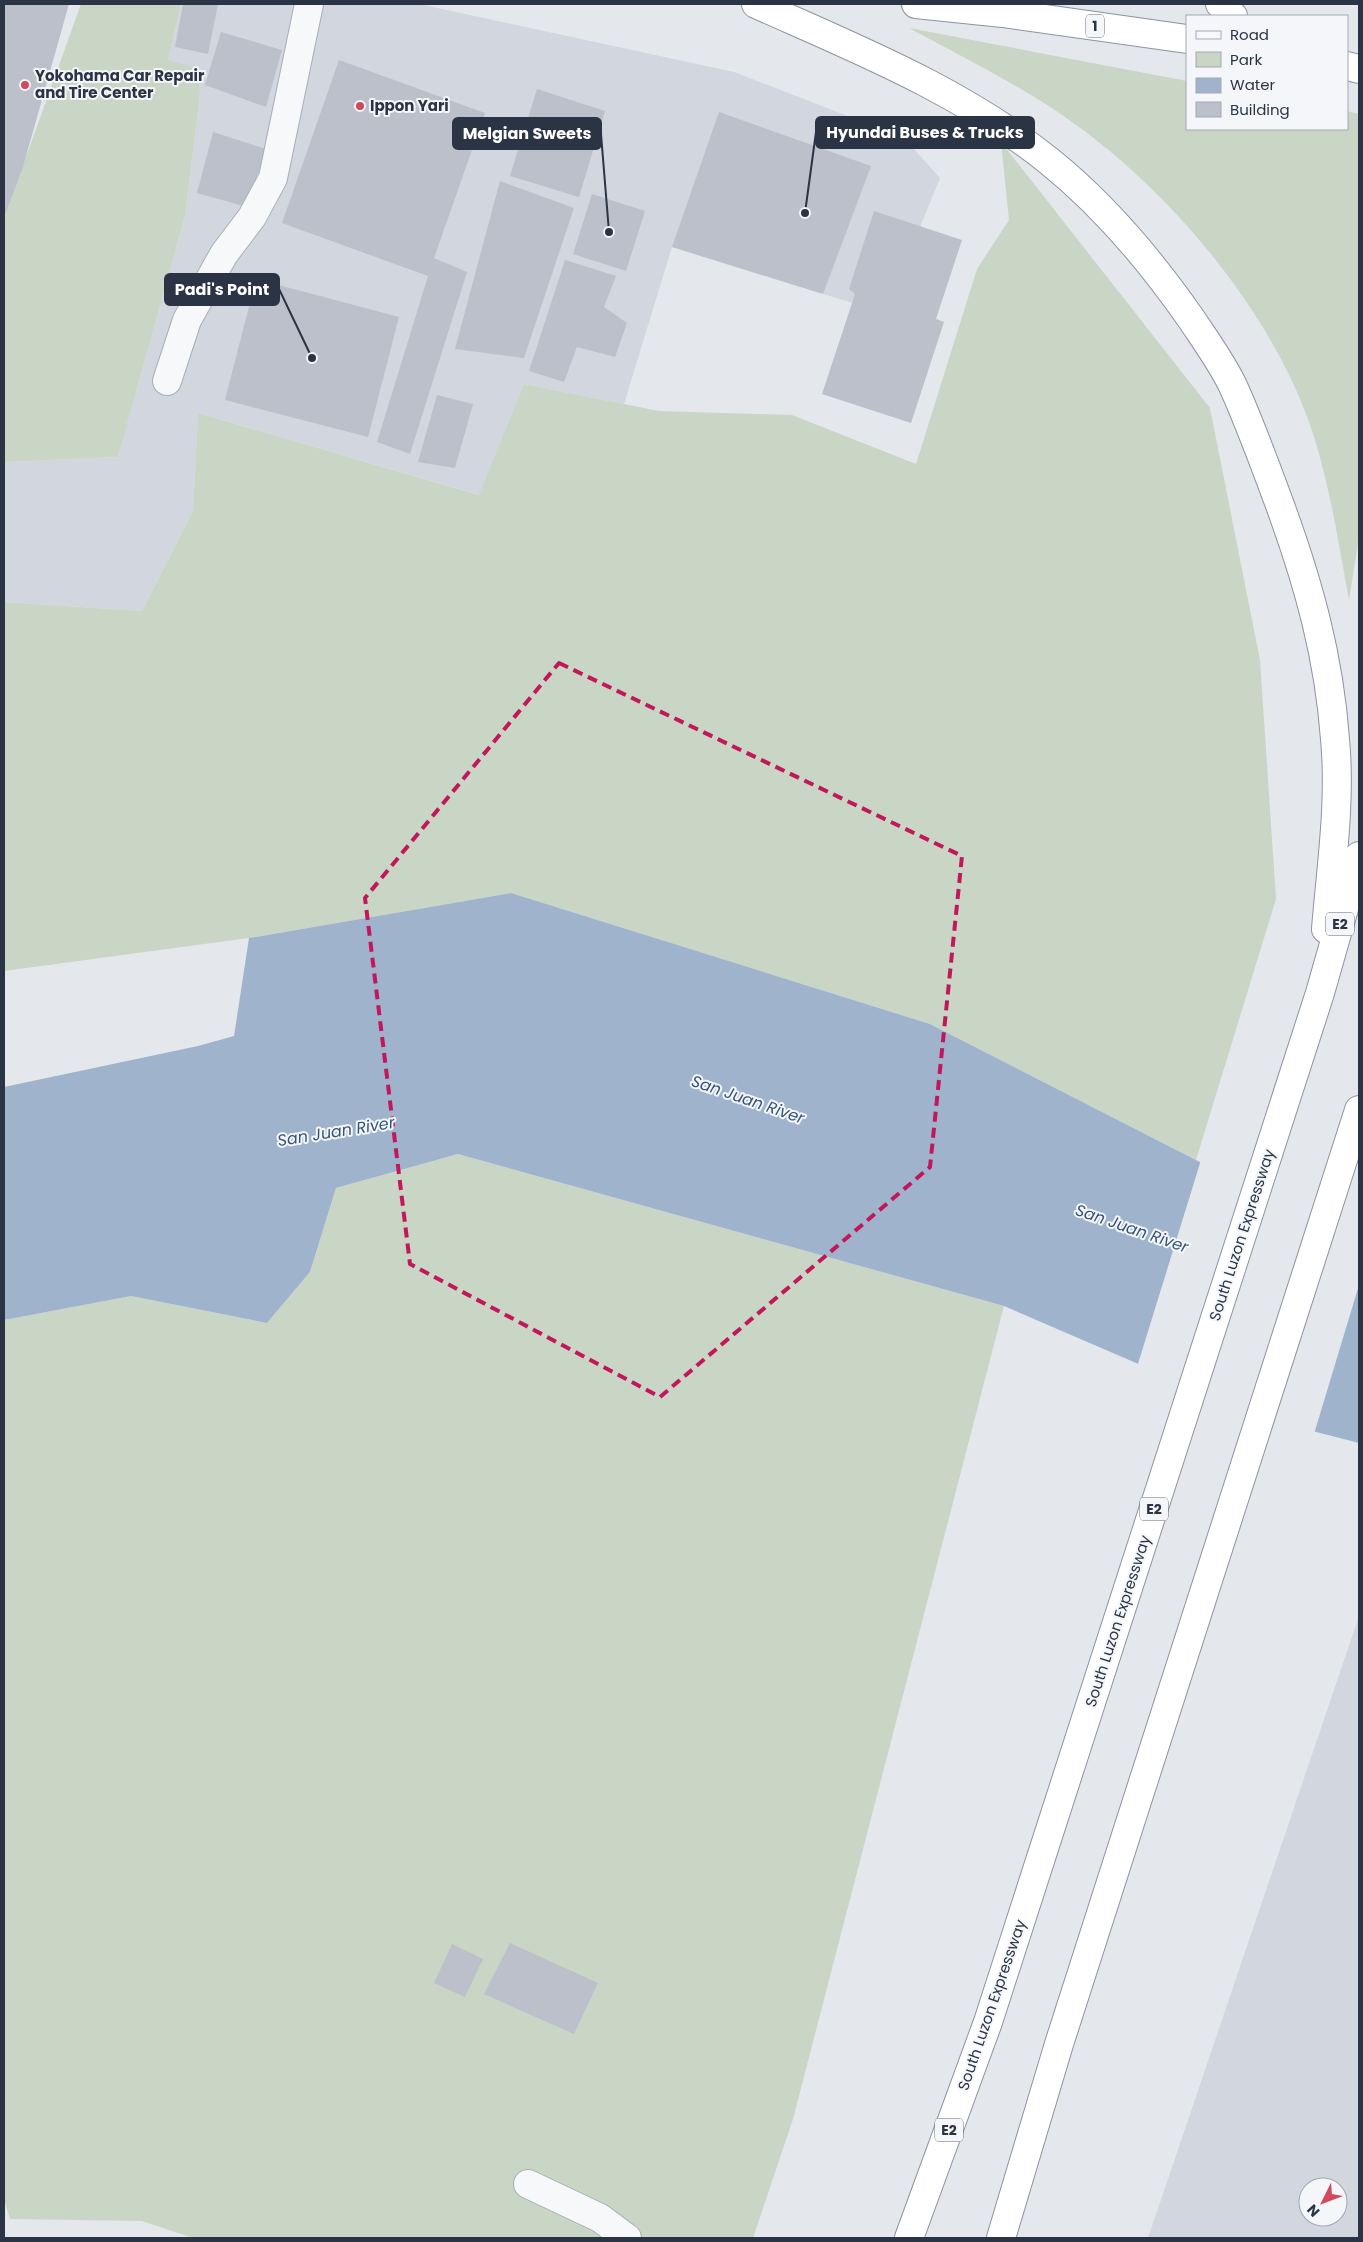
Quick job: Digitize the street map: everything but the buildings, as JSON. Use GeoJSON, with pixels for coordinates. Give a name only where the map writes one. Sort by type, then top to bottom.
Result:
{"type":"FeatureCollection","features":[{"type":"Feature","properties":{"kind":"highway"},"geometry":{"type":"LineString","coordinates":[[756,4],[877,58],[971,107],[1049,161],[1084,192],[1124,232],[1165,282],[1202,335],[1232,384],[1270,478],[1300,561],[1319,626],[1329,674],[1336,742],[1336,810],[1320,995]]}},
{"type":"Feature","properties":{"kind":"highway","name":"1"},"geometry":{"type":"LineString","coordinates":[[916,4],[1004,8],[1186,39]]}},
{"type":"Feature","properties":{"kind":"highway"},"geometry":{"type":"LineString","coordinates":[[1220,4],[1232,15]]}},
{"type":"Feature","properties":{"kind":"highway","name":"South Luzon Expressway"},"geometry":{"type":"LineString","coordinates":[[909,2238],[988,2022],[1320,995],[1359,856]]}},
{"type":"Feature","properties":{"kind":"highway"},"geometry":{"type":"LineString","coordinates":[[1001,2238],[1059,2044],[1359,1110]]}},
{"type":"Feature","properties":{"kind":"street"},"geometry":{"type":"LineString","coordinates":[[167,381],[187,320],[224,254],[252,217],[272,178],[309,4]]}},
{"type":"Feature","properties":{"kind":"street"},"geometry":{"type":"LineString","coordinates":[[528,2184],[600,2218],[627,2238]]}},
{"type":"Feature","properties":{"kind":"highlighted area"},"geometry":{"type":"Polygon","coordinates":[[[559,663],[962,856],[930,1167],[660,1397],[410,1264],[365,898],[559,663]]]}},
{"type":"Feature","properties":{"kind":"shaded area"},"geometry":{"type":"Polygon","coordinates":[[[181,4],[419,4],[734,72],[904,138],[940,178],[885,313],[672,247],[624,404],[524,384],[480,495],[198,413],[193,511],[142,611],[4,602],[4,462],[118,457],[185,216],[200,96],[168,60],[181,4]]]}},
{"type":"Feature","properties":{"kind":"shaded area"},"geometry":{"type":"Polygon","coordinates":[[[1358,1619],[1359,2238],[1148,2238],[1358,1619]]]}},
{"type":"Feature","properties":{"kind":"green space"},"geometry":{"type":"Polygon","coordinates":[[[81,4],[181,4],[168,60],[198,69],[200,96],[185,216],[118,457],[4,462],[4,218],[81,4]]]}},
{"type":"Feature","properties":{"kind":"green space"},"geometry":{"type":"Polygon","coordinates":[[[909,28],[1186,81],[1186,130],[1348,130],[1348,111],[1359,114],[1359,537],[1349,600],[1328,488],[1309,422],[1292,380],[1270,339],[1245,299],[1185,224],[1118,158],[1063,115],[976,64],[909,28]]]}},
{"type":"Feature","properties":{"kind":"green space"},"geometry":{"type":"Polygon","coordinates":[[[1001,142],[1210,408],[1260,660],[1276,899],[1196,1160],[930,1024],[511,893],[249,938],[4,971],[4,602],[142,611],[193,511],[198,413],[479,495],[524,384],[659,411],[792,415],[916,464],[977,269],[1009,220],[1001,142]]]}},
{"type":"Feature","properties":{"kind":"green space"},"geometry":{"type":"Polygon","coordinates":[[[458,1154],[1004,1306],[793,2119],[753,2238],[193,2238],[142,2221],[10,2219],[4,2199],[4,1320],[131,1296],[267,1323],[310,1272],[336,1188],[458,1154]]]}},
{"type":"Feature","properties":{"kind":"water","name":"San Juan River"},"geometry":{"type":"Polygon","coordinates":[[[511,893],[930,1024],[1237,1181],[1315,1228],[1359,1248],[1359,1443],[1266,1419],[1004,1306],[458,1154],[336,1188],[310,1272],[267,1323],[131,1296],[4,1320],[4,1087],[198,1046],[234,1036],[249,938],[511,893]]]}},
{"type":"Feature","properties":{"kind":"pier"},"geometry":{"type":"Polygon","coordinates":[[[1201,1160],[1238,1179],[1316,1225],[1359,1245],[1359,1285],[1314,1434],[1265,1421],[1137,1367],[1201,1160]]]}},
{"type":"Feature","properties":{"kind":"place","name":"Yokohama Car Repair and Tire Center"},"geometry":{"type":"Point","coordinates":[25,85]}},
{"type":"Feature","properties":{"kind":"place","name":"Ippon Yari"},"geometry":{"type":"Point","coordinates":[360,106]}},
{"type":"Feature","properties":{"kind":"place","name":"Hyundai Buses & Trucks"},"geometry":{"type":"Point","coordinates":[805,213]}},
{"type":"Feature","properties":{"kind":"place","name":"Melgian Sweets"},"geometry":{"type":"Point","coordinates":[609,232]}},
{"type":"Feature","properties":{"kind":"place","name":"Padi's Point"},"geometry":{"type":"Point","coordinates":[312,358]}}]}
